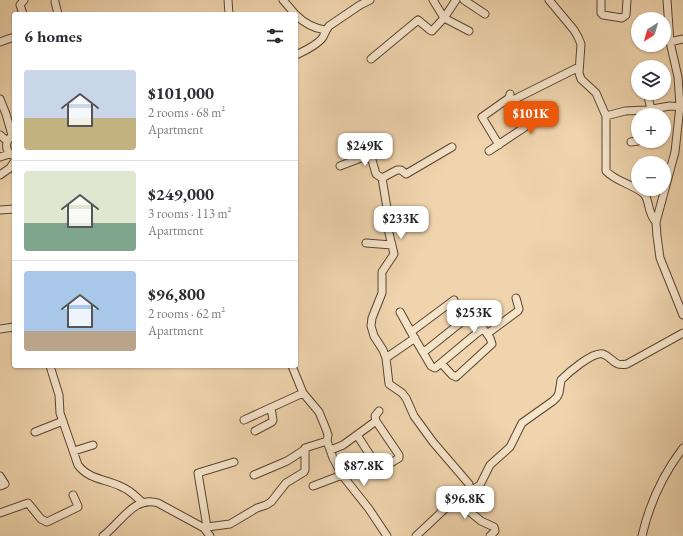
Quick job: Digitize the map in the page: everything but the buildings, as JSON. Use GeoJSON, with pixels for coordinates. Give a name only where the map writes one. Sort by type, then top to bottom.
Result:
{"type":"FeatureCollection","features":[{"type":"Feature","properties":{"kind":"street"},"geometry":{"type":"LineString","coordinates":[[22,12],[20,5],[24,0]]}},
{"type":"Feature","properties":{"kind":"street"},"geometry":{"type":"LineString","coordinates":[[228,0],[229,12]]}},
{"type":"Feature","properties":{"kind":"street"},"geometry":{"type":"LineString","coordinates":[[283,0],[292,12]]}},
{"type":"Feature","properties":{"kind":"street"},"geometry":{"type":"LineString","coordinates":[[298,54],[323,38],[329,26],[370,0]]}},
{"type":"Feature","properties":{"kind":"street"},"geometry":{"type":"LineString","coordinates":[[432,0],[444,18],[469,31]]}},
{"type":"Feature","properties":{"kind":"street"},"geometry":{"type":"LineString","coordinates":[[371,59],[418,20],[432,31],[444,18],[456,0]]}},
{"type":"Feature","properties":{"kind":"street"},"geometry":{"type":"LineString","coordinates":[[464,0],[484,14]]}},
{"type":"Feature","properties":{"kind":"street"},"geometry":{"type":"LineString","coordinates":[[549,0],[578,37],[581,44],[579,73],[581,79],[596,93],[606,116],[606,171],[609,175],[640,190],[646,195],[650,214],[656,222]]}},
{"type":"Feature","properties":{"kind":"street"},"geometry":{"type":"LineString","coordinates":[[601,0],[601,13],[603,15],[622,18],[626,16],[627,0]]}},
{"type":"Feature","properties":{"kind":"street"},"geometry":{"type":"LineString","coordinates":[[667,0],[668,12]]}},
{"type":"Feature","properties":{"kind":"street"},"geometry":{"type":"LineString","coordinates":[[56,1],[58,12]]}},
{"type":"Feature","properties":{"kind":"street"},"geometry":{"type":"LineString","coordinates":[[298,18],[304,24],[326,30]]}},
{"type":"Feature","properties":{"kind":"street"},"geometry":{"type":"LineString","coordinates":[[0,42],[12,38]]}},
{"type":"Feature","properties":{"kind":"street"},"geometry":{"type":"LineString","coordinates":[[671,42],[683,39]]}},
{"type":"Feature","properties":{"kind":"street"},"geometry":{"type":"LineString","coordinates":[[671,45],[680,76],[681,106],[674,152],[656,222],[660,258],[683,315]]}},
{"type":"Feature","properties":{"kind":"street"},"geometry":{"type":"LineString","coordinates":[[499,145],[482,117],[510,97],[580,67]]}},
{"type":"Feature","properties":{"kind":"street"},"geometry":{"type":"LineString","coordinates":[[489,151],[524,127],[510,97]]}},
{"type":"Feature","properties":{"kind":"street"},"geometry":{"type":"LineString","coordinates":[[0,99],[12,132]]}},
{"type":"Feature","properties":{"kind":"street"},"geometry":{"type":"LineString","coordinates":[[661,108],[681,106]]}},
{"type":"Feature","properties":{"kind":"street"},"geometry":{"type":"LineString","coordinates":[[606,116],[626,111],[631,111]]}},
{"type":"Feature","properties":{"kind":"street"},"geometry":{"type":"LineString","coordinates":[[0,135],[7,141]]}},
{"type":"Feature","properties":{"kind":"street"},"geometry":{"type":"LineString","coordinates":[[12,136],[7,141],[6,148],[12,155]]}},
{"type":"Feature","properties":{"kind":"street"},"geometry":{"type":"LineString","coordinates":[[382,178],[397,170],[401,170],[406,174],[452,147]]}},
{"type":"Feature","properties":{"kind":"street"},"geometry":{"type":"LineString","coordinates":[[0,157],[12,155]]}},
{"type":"Feature","properties":{"kind":"street"},"geometry":{"type":"LineString","coordinates":[[340,166],[366,156],[372,160],[376,174],[382,178],[388,214],[388,229],[394,254],[382,272],[382,293],[372,318],[371,326],[374,336],[386,358],[389,384],[402,393],[406,398],[414,416],[433,442],[469,484],[471,492]]}},
{"type":"Feature","properties":{"kind":"street"},"geometry":{"type":"LineString","coordinates":[[0,175],[12,165]]}},
{"type":"Feature","properties":{"kind":"street"},"geometry":{"type":"LineString","coordinates":[[0,210],[12,209]]}},
{"type":"Feature","properties":{"kind":"street"},"geometry":{"type":"LineString","coordinates":[[366,243],[392,245]]}},
{"type":"Feature","properties":{"kind":"street"},"geometry":{"type":"LineString","coordinates":[[400,312],[432,367],[435,368],[485,331],[518,311],[519,309],[516,298]]}},
{"type":"Feature","properties":{"kind":"street"},"geometry":{"type":"LineString","coordinates":[[386,358],[454,300]]}},
{"type":"Feature","properties":{"kind":"street"},"geometry":{"type":"LineString","coordinates":[[424,352],[469,316],[472,315],[475,317],[490,338],[492,344],[456,377],[452,375],[441,363]]}},
{"type":"Feature","properties":{"kind":"street"},"geometry":{"type":"LineString","coordinates":[[0,329],[12,327]]}},
{"type":"Feature","properties":{"kind":"street"},"geometry":{"type":"LineString","coordinates":[[416,536],[440,513],[480,485],[490,465],[510,447],[522,423],[553,402],[559,393],[561,380],[576,367],[589,358],[600,353],[604,354],[620,366],[627,364],[683,333]]}},
{"type":"Feature","properties":{"kind":"street"},"geometry":{"type":"LineString","coordinates":[[51,368],[59,395],[60,413],[78,465],[82,472],[90,476],[111,481],[125,488],[142,502]]}},
{"type":"Feature","properties":{"kind":"street"},"geometry":{"type":"LineString","coordinates":[[293,368],[303,393],[319,412],[328,435],[327,441],[333,458],[342,475],[387,536]]}},
{"type":"Feature","properties":{"kind":"street"},"geometry":{"type":"LineString","coordinates":[[244,420],[303,393]]}},
{"type":"Feature","properties":{"kind":"street"},"geometry":{"type":"LineString","coordinates":[[255,431],[274,420],[271,408]]}},
{"type":"Feature","properties":{"kind":"street"},"geometry":{"type":"LineString","coordinates":[[357,435],[379,469],[399,458],[400,455],[376,421],[375,416],[379,411]]}},
{"type":"Feature","properties":{"kind":"street"},"geometry":{"type":"LineString","coordinates":[[35,432],[63,421]]}},
{"type":"Feature","properties":{"kind":"street"},"geometry":{"type":"LineString","coordinates":[[331,450],[337,448],[376,421]]}},
{"type":"Feature","properties":{"kind":"street"},"geometry":{"type":"LineString","coordinates":[[254,474],[287,461],[304,450],[306,447],[327,441]]}},
{"type":"Feature","properties":{"kind":"street"},"geometry":{"type":"LineString","coordinates":[[74,451],[94,445]]}},
{"type":"Feature","properties":{"kind":"street"},"geometry":{"type":"LineString","coordinates":[[642,536],[649,509],[672,465],[683,448]]}},
{"type":"Feature","properties":{"kind":"street"},"geometry":{"type":"LineString","coordinates":[[103,536],[134,507],[142,502],[151,501],[158,503],[206,528],[230,524],[256,508],[271,502],[286,483],[305,470],[304,450]]}},
{"type":"Feature","properties":{"kind":"street"},"geometry":{"type":"LineString","coordinates":[[210,536],[206,528],[198,473],[234,462]]}},
{"type":"Feature","properties":{"kind":"street"},"geometry":{"type":"LineString","coordinates":[[313,486],[342,475]]}},
{"type":"Feature","properties":{"kind":"street"},"geometry":{"type":"LineString","coordinates":[[0,476],[5,484],[0,486]]}},
{"type":"Feature","properties":{"kind":"street"},"geometry":{"type":"LineString","coordinates":[[0,513],[28,503],[41,519],[47,522],[78,507],[74,495]]}},
{"type":"Feature","properties":{"kind":"street"},"geometry":{"type":"LineString","coordinates":[[458,500],[464,507],[481,520],[494,527],[495,531],[490,536]]}}]}
